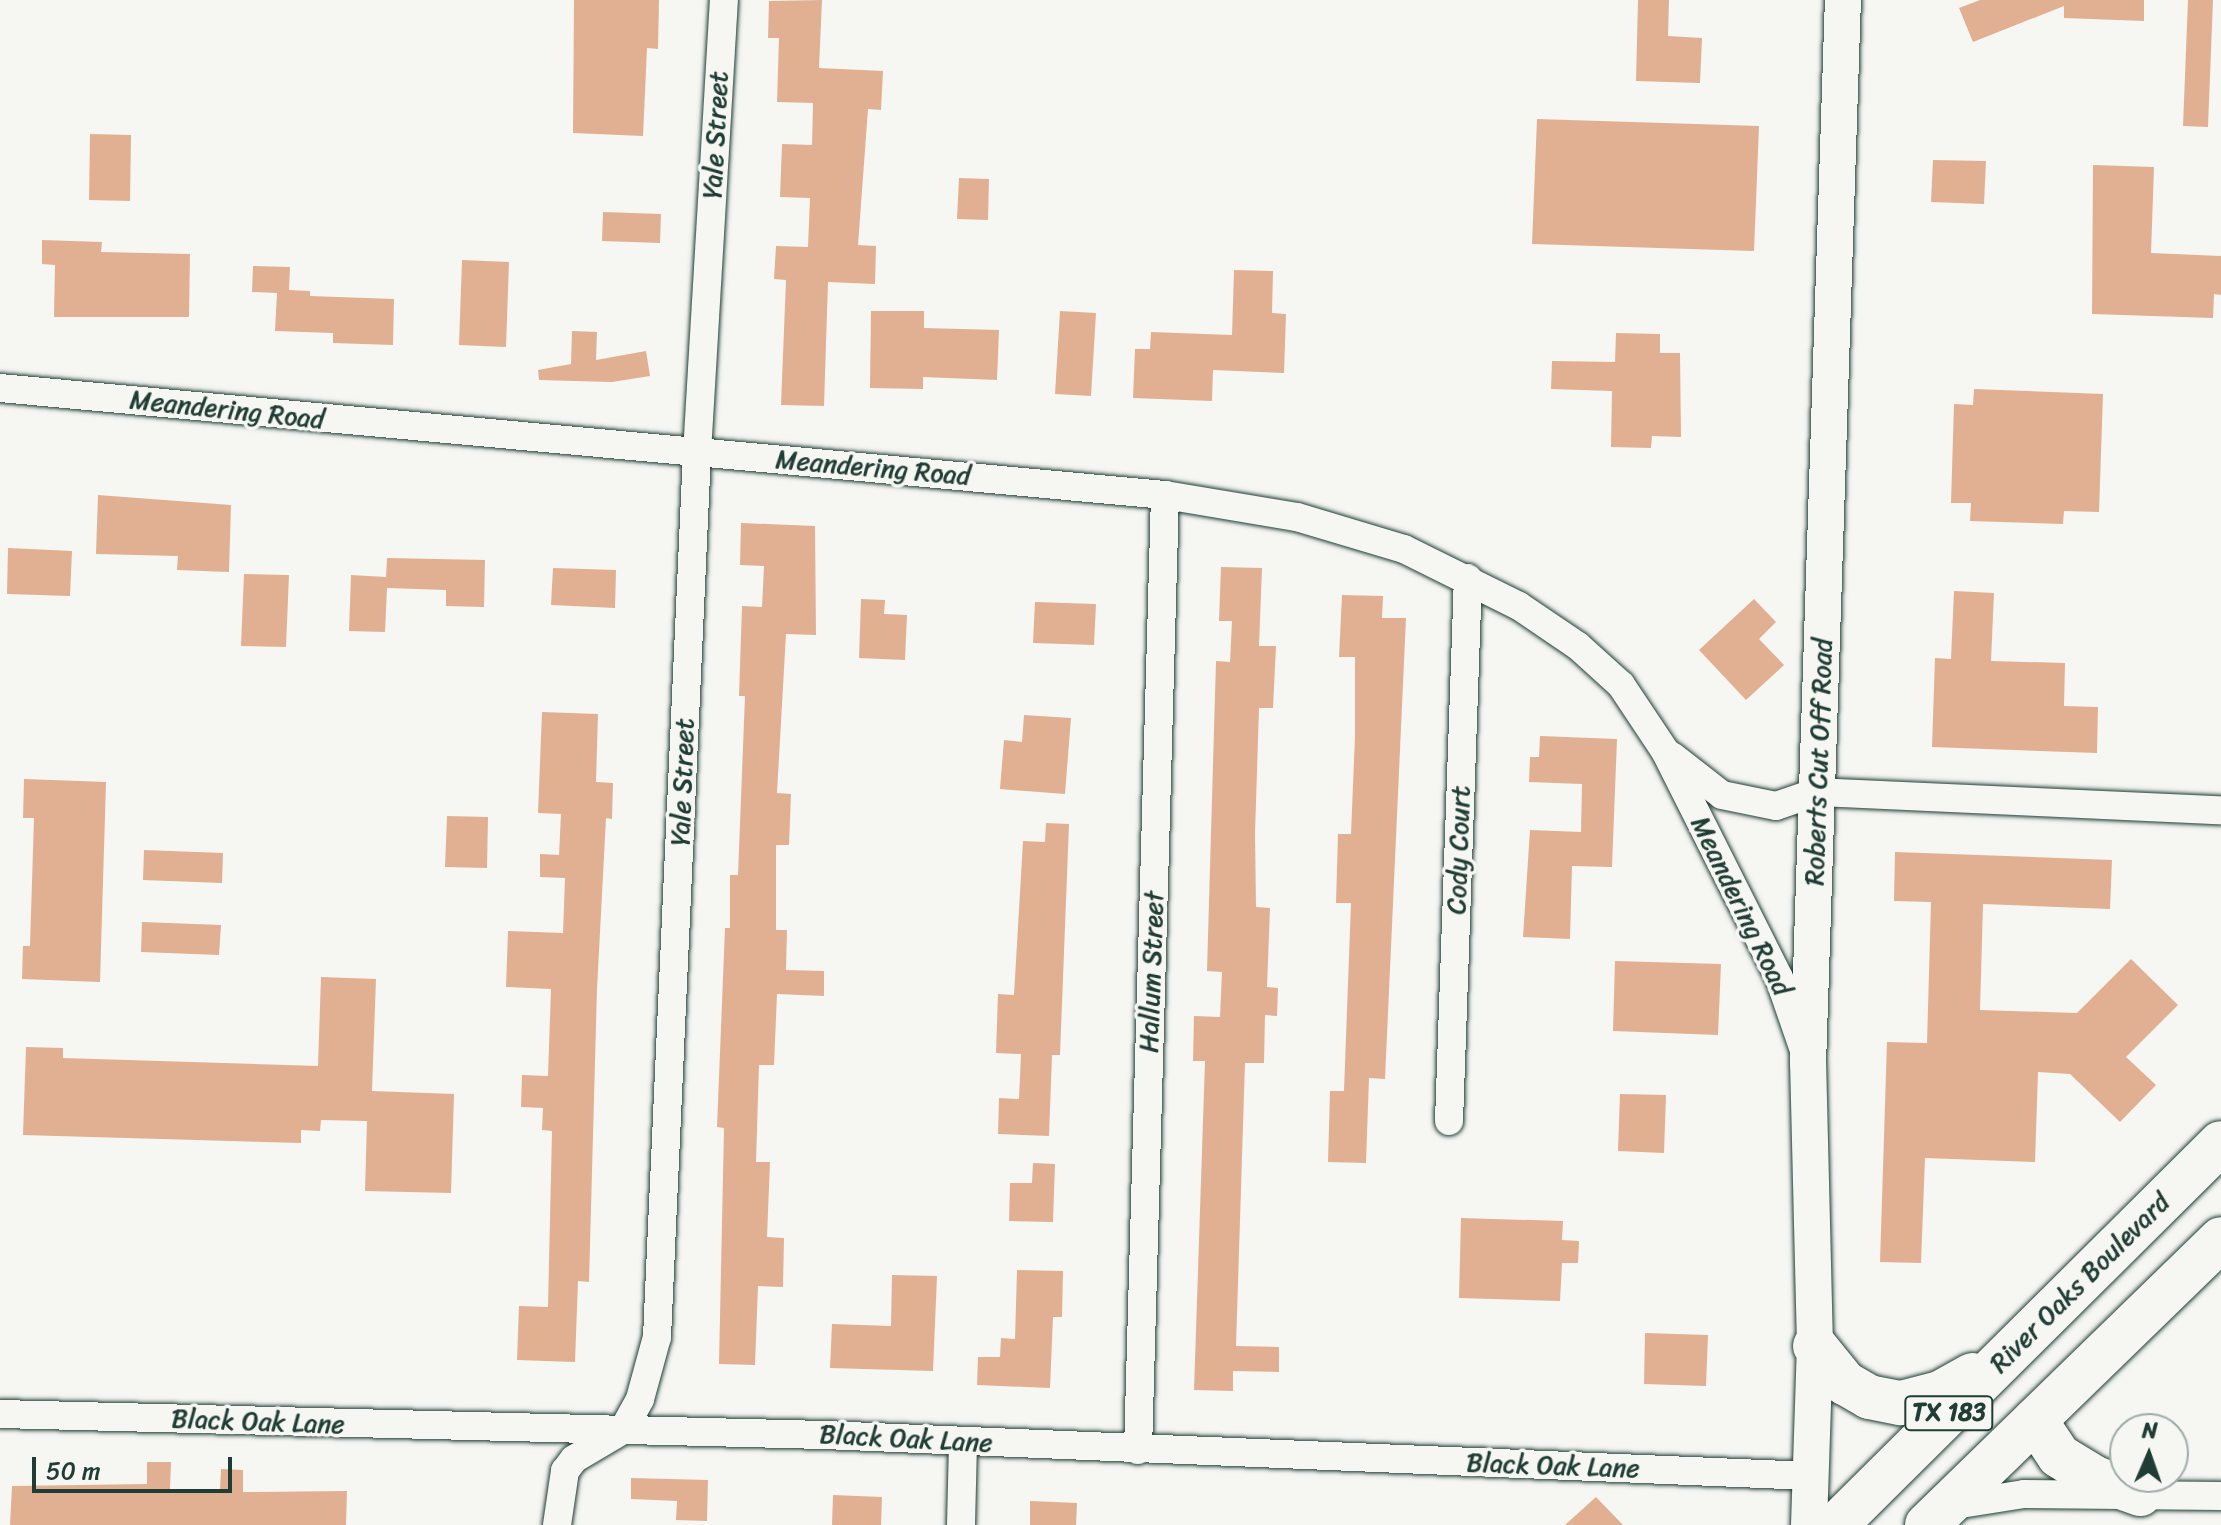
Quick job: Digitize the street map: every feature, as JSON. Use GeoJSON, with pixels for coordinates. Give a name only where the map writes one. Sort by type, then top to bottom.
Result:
{"type":"FeatureCollection","features":[{"type":"Feature","properties":{"kind":"main road","name":"River Oaks Boulevard"},"geometry":{"type":"LineString","coordinates":[[1836,1525],[2221,1143]]}},
{"type":"Feature","properties":{"kind":"main road","name":"TX 183"},"geometry":{"type":"LineString","coordinates":[[1938,1515],[2221,1239]]}},
{"type":"Feature","properties":{"kind":"main road"},"geometry":{"type":"LineString","coordinates":[[2098,1264],[2145,1312]]}},
{"type":"Feature","properties":{"kind":"main road"},"geometry":{"type":"LineString","coordinates":[[1815,1346],[1845,1383],[1869,1397],[1901,1403],[1940,1393],[2009,1354]]}},
{"type":"Feature","properties":{"kind":"main road"},"geometry":{"type":"LineString","coordinates":[[2035,1420],[2059,1456],[2095,1478],[2140,1494]]}},
{"type":"Feature","properties":{"kind":"street","name":"Yale Street"},"geometry":{"type":"LineString","coordinates":[[623,1430],[644,1387],[657,1337],[662,1287],[697,453],[724,0]]}},
{"type":"Feature","properties":{"kind":"street"},"geometry":{"type":"LineString","coordinates":[[1843,17],[1868,0]]}},
{"type":"Feature","properties":{"kind":"street","name":"Roberts Cut Off Road"},"geometry":{"type":"LineString","coordinates":[[1809,1525],[1815,1346],[1808,1064],[1843,17]]}},
{"type":"Feature","properties":{"kind":"street","name":"Meandering Road"},"geometry":{"type":"LineString","coordinates":[[0,388],[1165,495],[1297,517],[1404,549],[1468,578],[1578,646],[1621,685],[1665,751],[1779,978],[1808,1064]]}},
{"type":"Feature","properties":{"kind":"street","name":"Hallum Street"},"geometry":{"type":"LineString","coordinates":[[1138,1450],[1165,495]]}},
{"type":"Feature","properties":{"kind":"street","name":"Cody Court"},"geometry":{"type":"LineString","coordinates":[[1449,1121],[1468,578]]}},
{"type":"Feature","properties":{"kind":"street","name":"Meandering Road"},"geometry":{"type":"LineString","coordinates":[[1665,751],[1722,795],[1776,806],[1817,792]]}},
{"type":"Feature","properties":{"kind":"street"},"geometry":{"type":"LineString","coordinates":[[1817,792],[2221,810]]}},
{"type":"Feature","properties":{"kind":"street","name":"Black Oak Lane"},"geometry":{"type":"LineString","coordinates":[[0,1414],[623,1430],[1811,1476]]}},
{"type":"Feature","properties":{"kind":"street"},"geometry":{"type":"LineString","coordinates":[[557,1525],[565,1471],[574,1459],[623,1430]]}},
{"type":"Feature","properties":{"kind":"street"},"geometry":{"type":"LineString","coordinates":[[961,1525],[963,1442]]}},
{"type":"Feature","properties":{"kind":"street"},"geometry":{"type":"LineString","coordinates":[[1938,1515],[2024,1494],[2221,1496]]}},
{"type":"Feature","properties":{"kind":"building"},"geometry":{"type":"Polygon","coordinates":[[[574,0],[659,0],[658,49],[647,48],[643,136],[573,133],[574,0]]]}},
{"type":"Feature","properties":{"kind":"building"},"geometry":{"type":"Polygon","coordinates":[[[822,0],[819,68],[883,71],[881,110],[868,109],[858,245],[876,246],[875,284],[828,282],[824,406],[781,405],[786,280],[774,279],[776,246],[808,247],[810,198],[780,197],[782,144],[812,145],[813,103],[777,102],[779,38],[768,38],[769,1],[822,0]]]}},
{"type":"Feature","properties":{"kind":"building"},"geometry":{"type":"Polygon","coordinates":[[[1638,0],[1669,0],[1668,36],[1702,38],[1700,83],[1636,81],[1638,0]]]}},
{"type":"Feature","properties":{"kind":"building"},"geometry":{"type":"Polygon","coordinates":[[[1980,0],[2144,0],[2144,21],[2064,18],[2064,6],[1973,42],[1959,8],[1980,0]]]}},
{"type":"Feature","properties":{"kind":"building"},"geometry":{"type":"Polygon","coordinates":[[[2188,0],[2213,0],[2208,127],[2183,126],[2188,0]]]}},
{"type":"Feature","properties":{"kind":"building"},"geometry":{"type":"Polygon","coordinates":[[[1537,119],[1759,126],[1754,251],[1532,244],[1537,119]]]}},
{"type":"Feature","properties":{"kind":"building"},"geometry":{"type":"Polygon","coordinates":[[[90,134],[131,135],[130,201],[89,200],[90,134]]]}},
{"type":"Feature","properties":{"kind":"building"},"geometry":{"type":"Polygon","coordinates":[[[1933,160],[1986,161],[1984,204],[1931,202],[1933,160]]]}},
{"type":"Feature","properties":{"kind":"building"},"geometry":{"type":"Polygon","coordinates":[[[2093,165],[2154,167],[2151,253],[2221,256],[2221,295],[2214,294],[2213,318],[2092,314],[2093,165]]]}},
{"type":"Feature","properties":{"kind":"building"},"geometry":{"type":"Polygon","coordinates":[[[959,178],[989,179],[988,220],[957,219],[959,178]]]}},
{"type":"Feature","properties":{"kind":"building"},"geometry":{"type":"Polygon","coordinates":[[[603,212],[661,214],[660,243],[602,241],[603,212]]]}},
{"type":"Feature","properties":{"kind":"building"},"geometry":{"type":"Polygon","coordinates":[[[42,240],[102,242],[101,252],[190,254],[189,317],[54,317],[55,265],[42,264],[42,240]]]}},
{"type":"Feature","properties":{"kind":"building"},"geometry":{"type":"Polygon","coordinates":[[[462,260],[509,262],[506,347],[459,345],[462,260]]]}},
{"type":"Feature","properties":{"kind":"building"},"geometry":{"type":"Polygon","coordinates":[[[253,266],[290,267],[289,290],[310,291],[310,296],[394,299],[393,345],[333,343],[333,333],[275,331],[277,293],[252,292],[253,266]]]}},
{"type":"Feature","properties":{"kind":"building"},"geometry":{"type":"Polygon","coordinates":[[[1234,270],[1273,271],[1272,313],[1286,314],[1284,373],[1213,370],[1212,401],[1133,398],[1135,349],[1150,349],[1151,332],[1232,335],[1234,270]]]}},
{"type":"Feature","properties":{"kind":"building"},"geometry":{"type":"Polygon","coordinates":[[[871,311],[924,311],[924,328],[999,330],[997,380],[923,377],[923,389],[870,388],[871,311]]]}},
{"type":"Feature","properties":{"kind":"building"},"geometry":{"type":"Polygon","coordinates":[[[1060,311],[1096,313],[1091,396],[1055,394],[1060,311]]]}},
{"type":"Feature","properties":{"kind":"building"},"geometry":{"type":"Polygon","coordinates":[[[572,331],[597,332],[596,360],[646,351],[650,376],[612,382],[539,380],[538,370],[571,364],[572,331]]]}},
{"type":"Feature","properties":{"kind":"building"},"geometry":{"type":"Polygon","coordinates":[[[1616,333],[1660,334],[1660,353],[1680,353],[1681,437],[1652,436],[1651,448],[1611,447],[1612,391],[1551,389],[1552,361],[1615,362],[1616,333]]]}},
{"type":"Feature","properties":{"kind":"building"},"geometry":{"type":"Polygon","coordinates":[[[1974,389],[2103,394],[2099,512],[2064,511],[2063,524],[1970,521],[1971,503],[1951,503],[1954,404],[1973,405],[1974,389]]]}},
{"type":"Feature","properties":{"kind":"building"},"geometry":{"type":"Polygon","coordinates":[[[98,495],[231,505],[229,572],[177,570],[178,556],[96,554],[98,495]]]}},
{"type":"Feature","properties":{"kind":"building"},"geometry":{"type":"Polygon","coordinates":[[[741,523],[815,526],[816,635],[786,634],[777,793],[791,794],[789,845],[776,845],[776,930],[787,930],[786,970],[824,971],[824,996],[777,994],[774,1065],[759,1065],[756,1162],[770,1162],[767,1237],[784,1238],[783,1287],[758,1286],[755,1365],[719,1364],[724,1128],[717,1127],[725,928],[730,928],[730,875],[738,875],[745,696],[739,696],[742,606],[762,607],[764,566],[740,565],[741,523]]]}},
{"type":"Feature","properties":{"kind":"building"},"geometry":{"type":"Polygon","coordinates":[[[8,548],[72,551],[70,596],[7,594],[8,548]]]}},
{"type":"Feature","properties":{"kind":"building"},"geometry":{"type":"Polygon","coordinates":[[[387,558],[485,560],[484,607],[446,606],[446,590],[387,588],[385,632],[349,631],[351,575],[386,577],[387,558]]]}},
{"type":"Feature","properties":{"kind":"building"},"geometry":{"type":"Polygon","coordinates":[[[1221,567],[1262,568],[1259,646],[1276,646],[1273,708],[1259,708],[1255,834],[1256,907],[1270,908],[1267,987],[1278,988],[1277,1016],[1265,1015],[1264,1063],[1245,1063],[1236,1346],[1279,1347],[1279,1372],[1233,1371],[1233,1391],[1194,1390],[1205,1061],[1193,1061],[1194,1016],[1220,1017],[1222,972],[1207,971],[1216,661],[1230,662],[1232,621],[1219,621],[1221,567]]]}},
{"type":"Feature","properties":{"kind":"building"},"geometry":{"type":"Polygon","coordinates":[[[553,568],[616,570],[615,608],[551,605],[553,568]]]}},
{"type":"Feature","properties":{"kind":"building"},"geometry":{"type":"Polygon","coordinates":[[[244,574],[289,575],[286,647],[241,646],[244,574]]]}},
{"type":"Feature","properties":{"kind":"building"},"geometry":{"type":"Polygon","coordinates":[[[1954,591],[1994,593],[1991,661],[2065,663],[2064,706],[2098,707],[2097,753],[1932,747],[1935,658],[1951,659],[1954,591]]]}},
{"type":"Feature","properties":{"kind":"building"},"geometry":{"type":"Polygon","coordinates":[[[1342,595],[1383,596],[1382,618],[1406,618],[1385,1079],[1369,1078],[1366,1163],[1328,1162],[1330,1091],[1344,1091],[1351,903],[1336,903],[1338,834],[1351,834],[1355,736],[1355,657],[1339,657],[1342,595]]]}},
{"type":"Feature","properties":{"kind":"building"},"geometry":{"type":"Polygon","coordinates":[[[861,599],[885,600],[884,614],[907,615],[905,660],[859,658],[861,599]]]}},
{"type":"Feature","properties":{"kind":"building"},"geometry":{"type":"Polygon","coordinates":[[[1754,599],[1776,622],[1759,639],[1784,665],[1746,700],[1699,650],[1754,599]]]}},
{"type":"Feature","properties":{"kind":"building"},"geometry":{"type":"Polygon","coordinates":[[[1035,602],[1096,604],[1094,645],[1033,643],[1035,602]]]}},
{"type":"Feature","properties":{"kind":"building"},"geometry":{"type":"Polygon","coordinates":[[[542,712],[598,714],[596,782],[613,783],[612,819],[606,818],[597,989],[589,1282],[578,1281],[575,1362],[517,1360],[519,1306],[548,1307],[552,1131],[542,1130],[543,1108],[521,1107],[522,1075],[548,1076],[551,989],[506,987],[508,931],[563,933],[565,878],[540,877],[540,854],[559,855],[561,814],[538,813],[542,712]]]}},
{"type":"Feature","properties":{"kind":"building"},"geometry":{"type":"Polygon","coordinates":[[[1024,715],[1071,718],[1065,794],[1000,789],[1004,740],[1022,742],[1024,715]]]}},
{"type":"Feature","properties":{"kind":"building"},"geometry":{"type":"Polygon","coordinates":[[[1540,736],[1617,739],[1612,867],[1572,866],[1570,939],[1523,937],[1530,830],[1581,832],[1582,784],[1529,782],[1530,757],[1539,757],[1540,736]]]}},
{"type":"Feature","properties":{"kind":"building"},"geometry":{"type":"Polygon","coordinates":[[[24,779],[106,782],[100,982],[22,979],[23,946],[30,946],[34,818],[23,818],[24,779]]]}},
{"type":"Feature","properties":{"kind":"building"},"geometry":{"type":"Polygon","coordinates":[[[447,816],[488,817],[487,868],[445,867],[447,816]]]}},
{"type":"Feature","properties":{"kind":"building"},"geometry":{"type":"Polygon","coordinates":[[[1046,823],[1069,824],[1060,1055],[1052,1055],[1049,1136],[998,1134],[999,1098],[1019,1099],[1021,1054],[996,1053],[998,994],[1014,995],[1023,841],[1045,842],[1046,823]]]}},
{"type":"Feature","properties":{"kind":"building"},"geometry":{"type":"Polygon","coordinates":[[[144,850],[223,853],[222,883],[143,880],[144,850]]]}},
{"type":"Feature","properties":{"kind":"building"},"geometry":{"type":"Polygon","coordinates":[[[1895,852],[2112,860],[2110,909],[1983,904],[1980,1010],[2077,1013],[2131,959],[2178,1005],[2126,1057],[2156,1085],[2120,1122],[2070,1074],[2038,1072],[2035,1162],[1925,1158],[1921,1263],[1880,1262],[1887,1042],[1927,1043],[1931,902],[1894,901],[1895,852]]]}},
{"type":"Feature","properties":{"kind":"building"},"geometry":{"type":"Polygon","coordinates":[[[142,922],[221,925],[219,955],[141,952],[142,922]]]}},
{"type":"Feature","properties":{"kind":"building"},"geometry":{"type":"Polygon","coordinates":[[[1615,961],[1721,964],[1718,1035],[1613,1031],[1615,961]]]}},
{"type":"Feature","properties":{"kind":"building"},"geometry":{"type":"Polygon","coordinates":[[[321,977],[376,979],[372,1091],[454,1094],[451,1193],[365,1191],[367,1121],[321,1120],[320,1131],[301,1130],[301,1143],[23,1135],[26,1047],[63,1048],[63,1058],[318,1066],[321,977]]]}},
{"type":"Feature","properties":{"kind":"building"},"geometry":{"type":"Polygon","coordinates":[[[1620,1094],[1666,1095],[1664,1153],[1618,1151],[1620,1094]]]}},
{"type":"Feature","properties":{"kind":"building"},"geometry":{"type":"Polygon","coordinates":[[[1033,1163],[1055,1164],[1053,1222],[1009,1221],[1010,1183],[1032,1183],[1033,1163]]]}},
{"type":"Feature","properties":{"kind":"building"},"geometry":{"type":"Polygon","coordinates":[[[1461,1218],[1563,1221],[1562,1240],[1579,1241],[1578,1263],[1562,1263],[1560,1301],[1459,1298],[1461,1218]]]}},
{"type":"Feature","properties":{"kind":"building"},"geometry":{"type":"Polygon","coordinates":[[[1017,1270],[1063,1271],[1062,1317],[1053,1317],[1050,1388],[977,1385],[978,1357],[1000,1357],[1001,1338],[1015,1339],[1017,1270]]]}},
{"type":"Feature","properties":{"kind":"building"},"geometry":{"type":"Polygon","coordinates":[[[892,1275],[937,1276],[933,1371],[830,1368],[832,1324],[891,1326],[892,1275]]]}},
{"type":"Feature","properties":{"kind":"building"},"geometry":{"type":"Polygon","coordinates":[[[1645,1333],[1708,1335],[1706,1386],[1644,1384],[1645,1333]]]}},
{"type":"Feature","properties":{"kind":"building"},"geometry":{"type":"Polygon","coordinates":[[[147,1462],[171,1462],[170,1489],[220,1491],[221,1469],[243,1470],[243,1492],[347,1491],[346,1525],[10,1525],[12,1486],[147,1484],[147,1462]]]}},
{"type":"Feature","properties":{"kind":"building"},"geometry":{"type":"Polygon","coordinates":[[[631,1478],[708,1480],[707,1521],[676,1520],[677,1501],[631,1499],[631,1478]]]}},
{"type":"Feature","properties":{"kind":"building"},"geometry":{"type":"Polygon","coordinates":[[[833,1495],[882,1497],[881,1525],[832,1525],[833,1495]]]}},
{"type":"Feature","properties":{"kind":"building"},"geometry":{"type":"Polygon","coordinates":[[[1596,1497],[1623,1525],[1565,1525],[1596,1497]]]}},
{"type":"Feature","properties":{"kind":"building"},"geometry":{"type":"Polygon","coordinates":[[[1030,1501],[1077,1503],[1076,1525],[1030,1525],[1030,1501]]]}}]}
